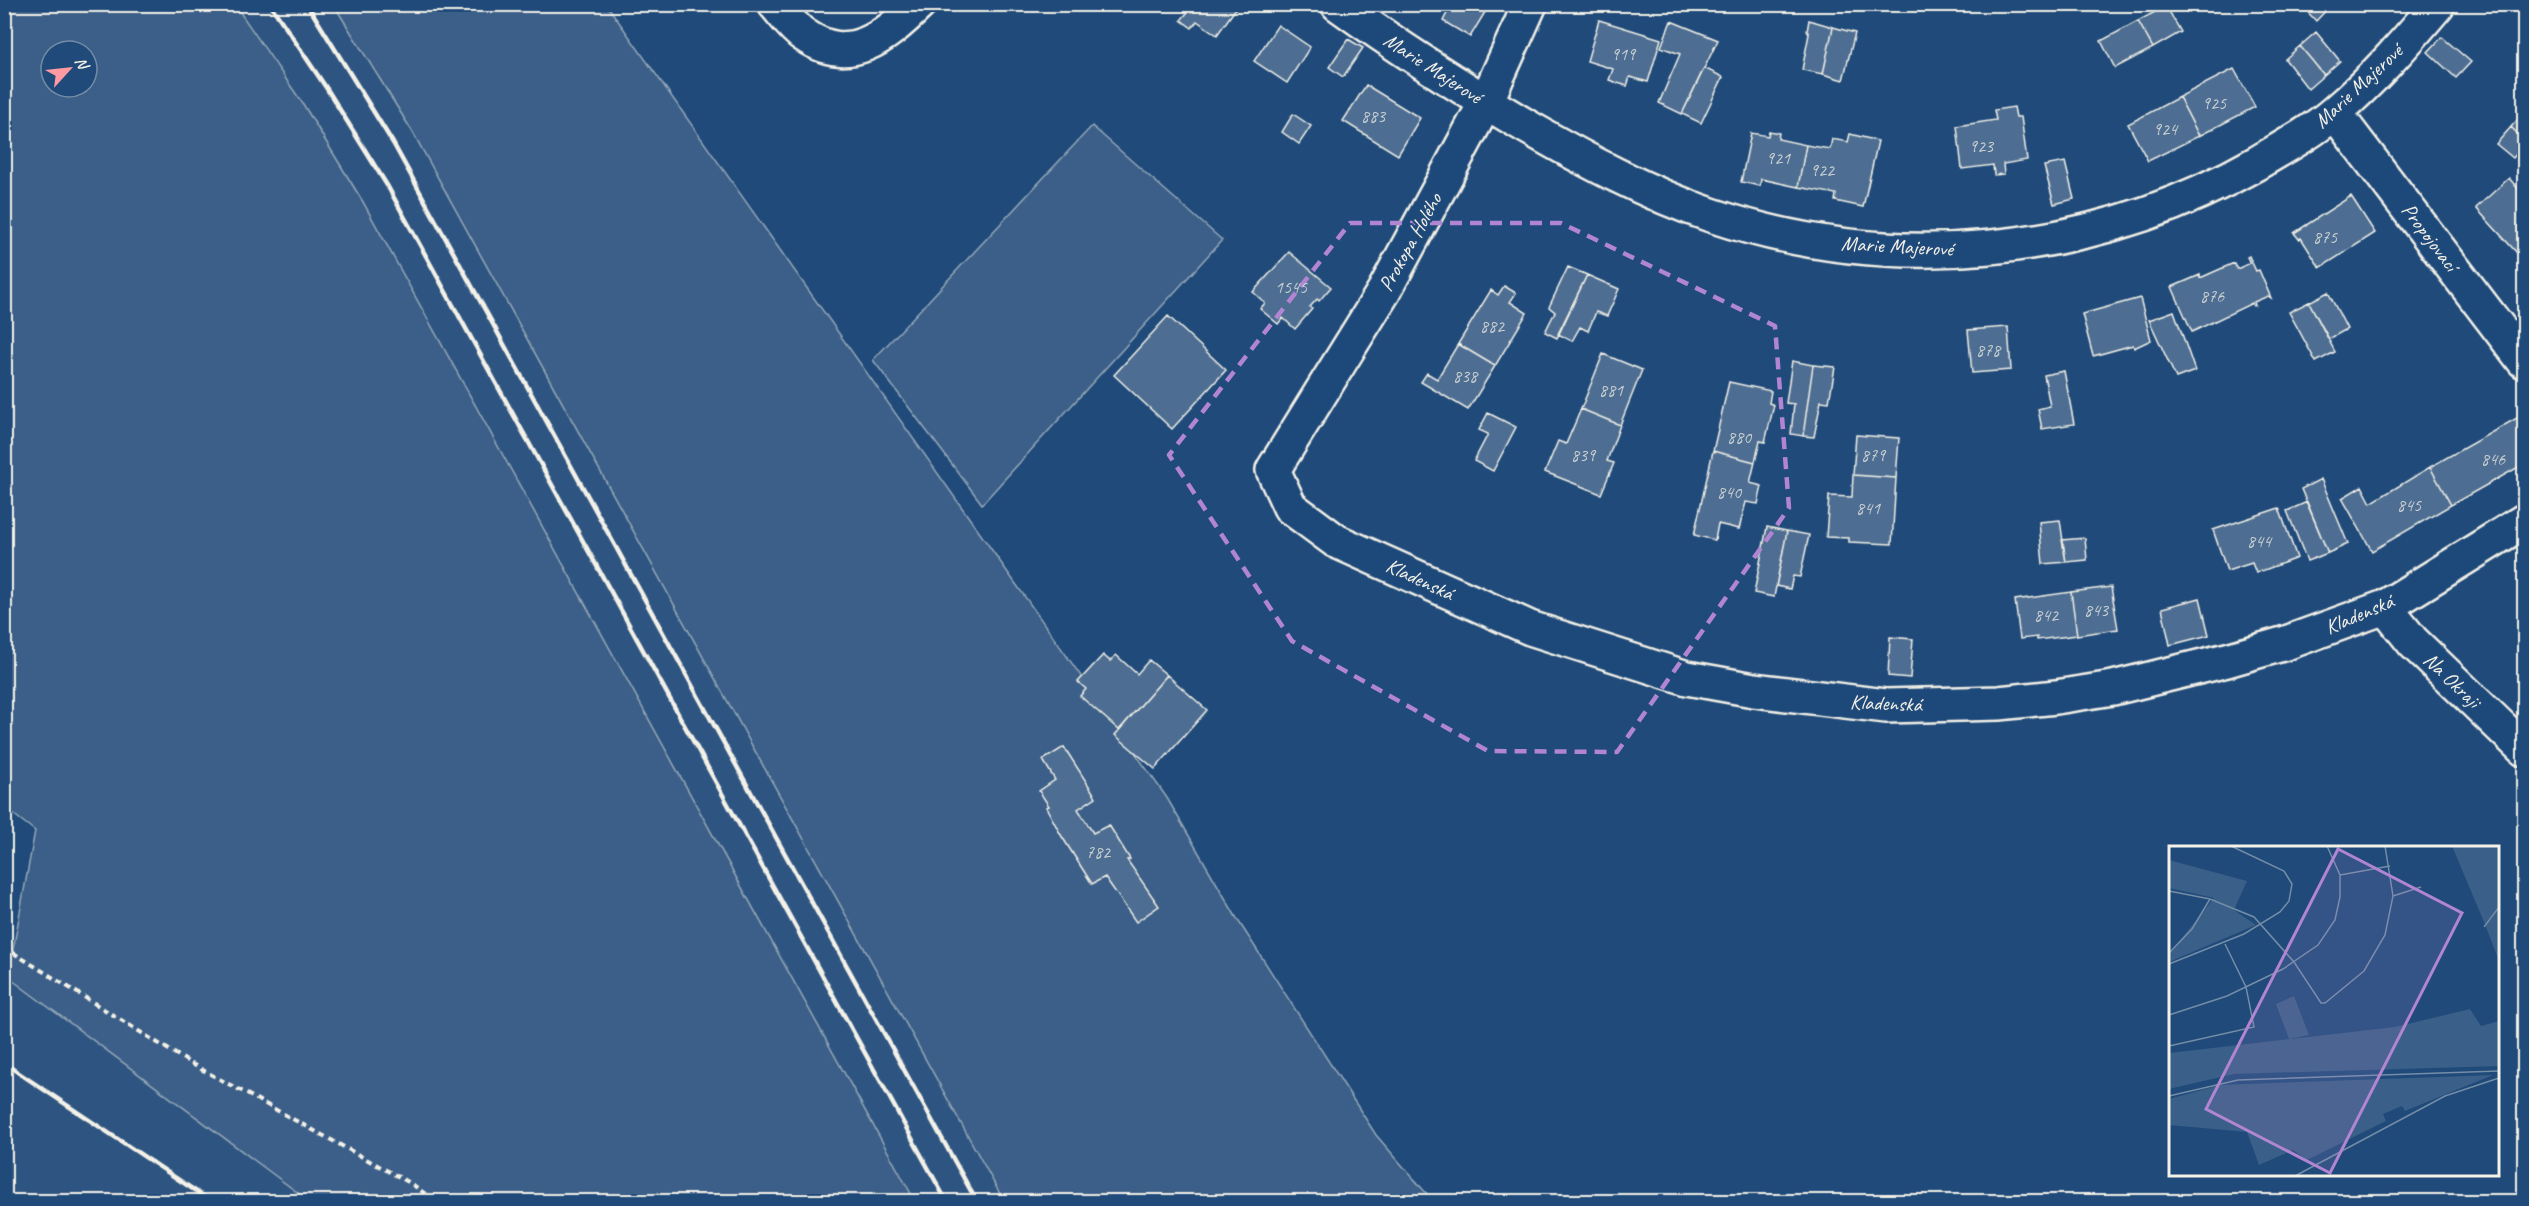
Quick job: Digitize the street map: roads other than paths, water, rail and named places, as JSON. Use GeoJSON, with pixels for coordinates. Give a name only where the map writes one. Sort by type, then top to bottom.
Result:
{"type":"FeatureCollection","features":[{"type":"Feature","properties":{"kind":"street"},"geometry":{"type":"LineString","coordinates":[[775,4],[802,34],[827,48],[856,48],[879,38],[919,4]]}},
{"type":"Feature","properties":{"kind":"street","name":"Marie Majerové"},"geometry":{"type":"LineString","coordinates":[[1338,4],[1391,42],[1486,102],[1566,149],[1638,185],[1711,215],[1784,235],[1846,245],[1916,250],[1970,249],[2036,243],[2101,229],[2167,206],[2226,180],[2290,144],[2335,113],[2392,57],[2438,4]]}},
{"type":"Feature","properties":{"kind":"street","name":"Prokopa Holého"},"geometry":{"type":"LineString","coordinates":[[1273,470],[1384,291],[1486,102],[1530,4]]}},
{"type":"Feature","properties":{"kind":"street","name":"Propojovací"},"geometry":{"type":"LineString","coordinates":[[2335,113],[2524,361]]}},
{"type":"Feature","properties":{"kind":"street","name":"Kladenská"},"geometry":{"type":"LineString","coordinates":[[1273,470],[1290,507],[1336,541],[1530,628],[1687,678],[1820,699],[1886,706],[1999,703],[2113,688],[2172,675],[2276,646],[2385,607],[2524,522]]}},
{"type":"Feature","properties":{"kind":"street","name":"Na Okraji"},"geometry":{"type":"LineString","coordinates":[[2385,607],[2413,642],[2524,749]]}},
{"type":"Feature","properties":{"kind":"railway"},"geometry":{"type":"LineString","coordinates":[[270,4],[327,89],[388,187],[947,1202]]}},
{"type":"Feature","properties":{"kind":"railway"},"geometry":{"type":"LineString","coordinates":[[307,4],[393,143],[977,1202]]}},
{"type":"Feature","properties":{"kind":"railway"},"geometry":{"type":"LineString","coordinates":[[4,1063],[212,1202]]}}]}
